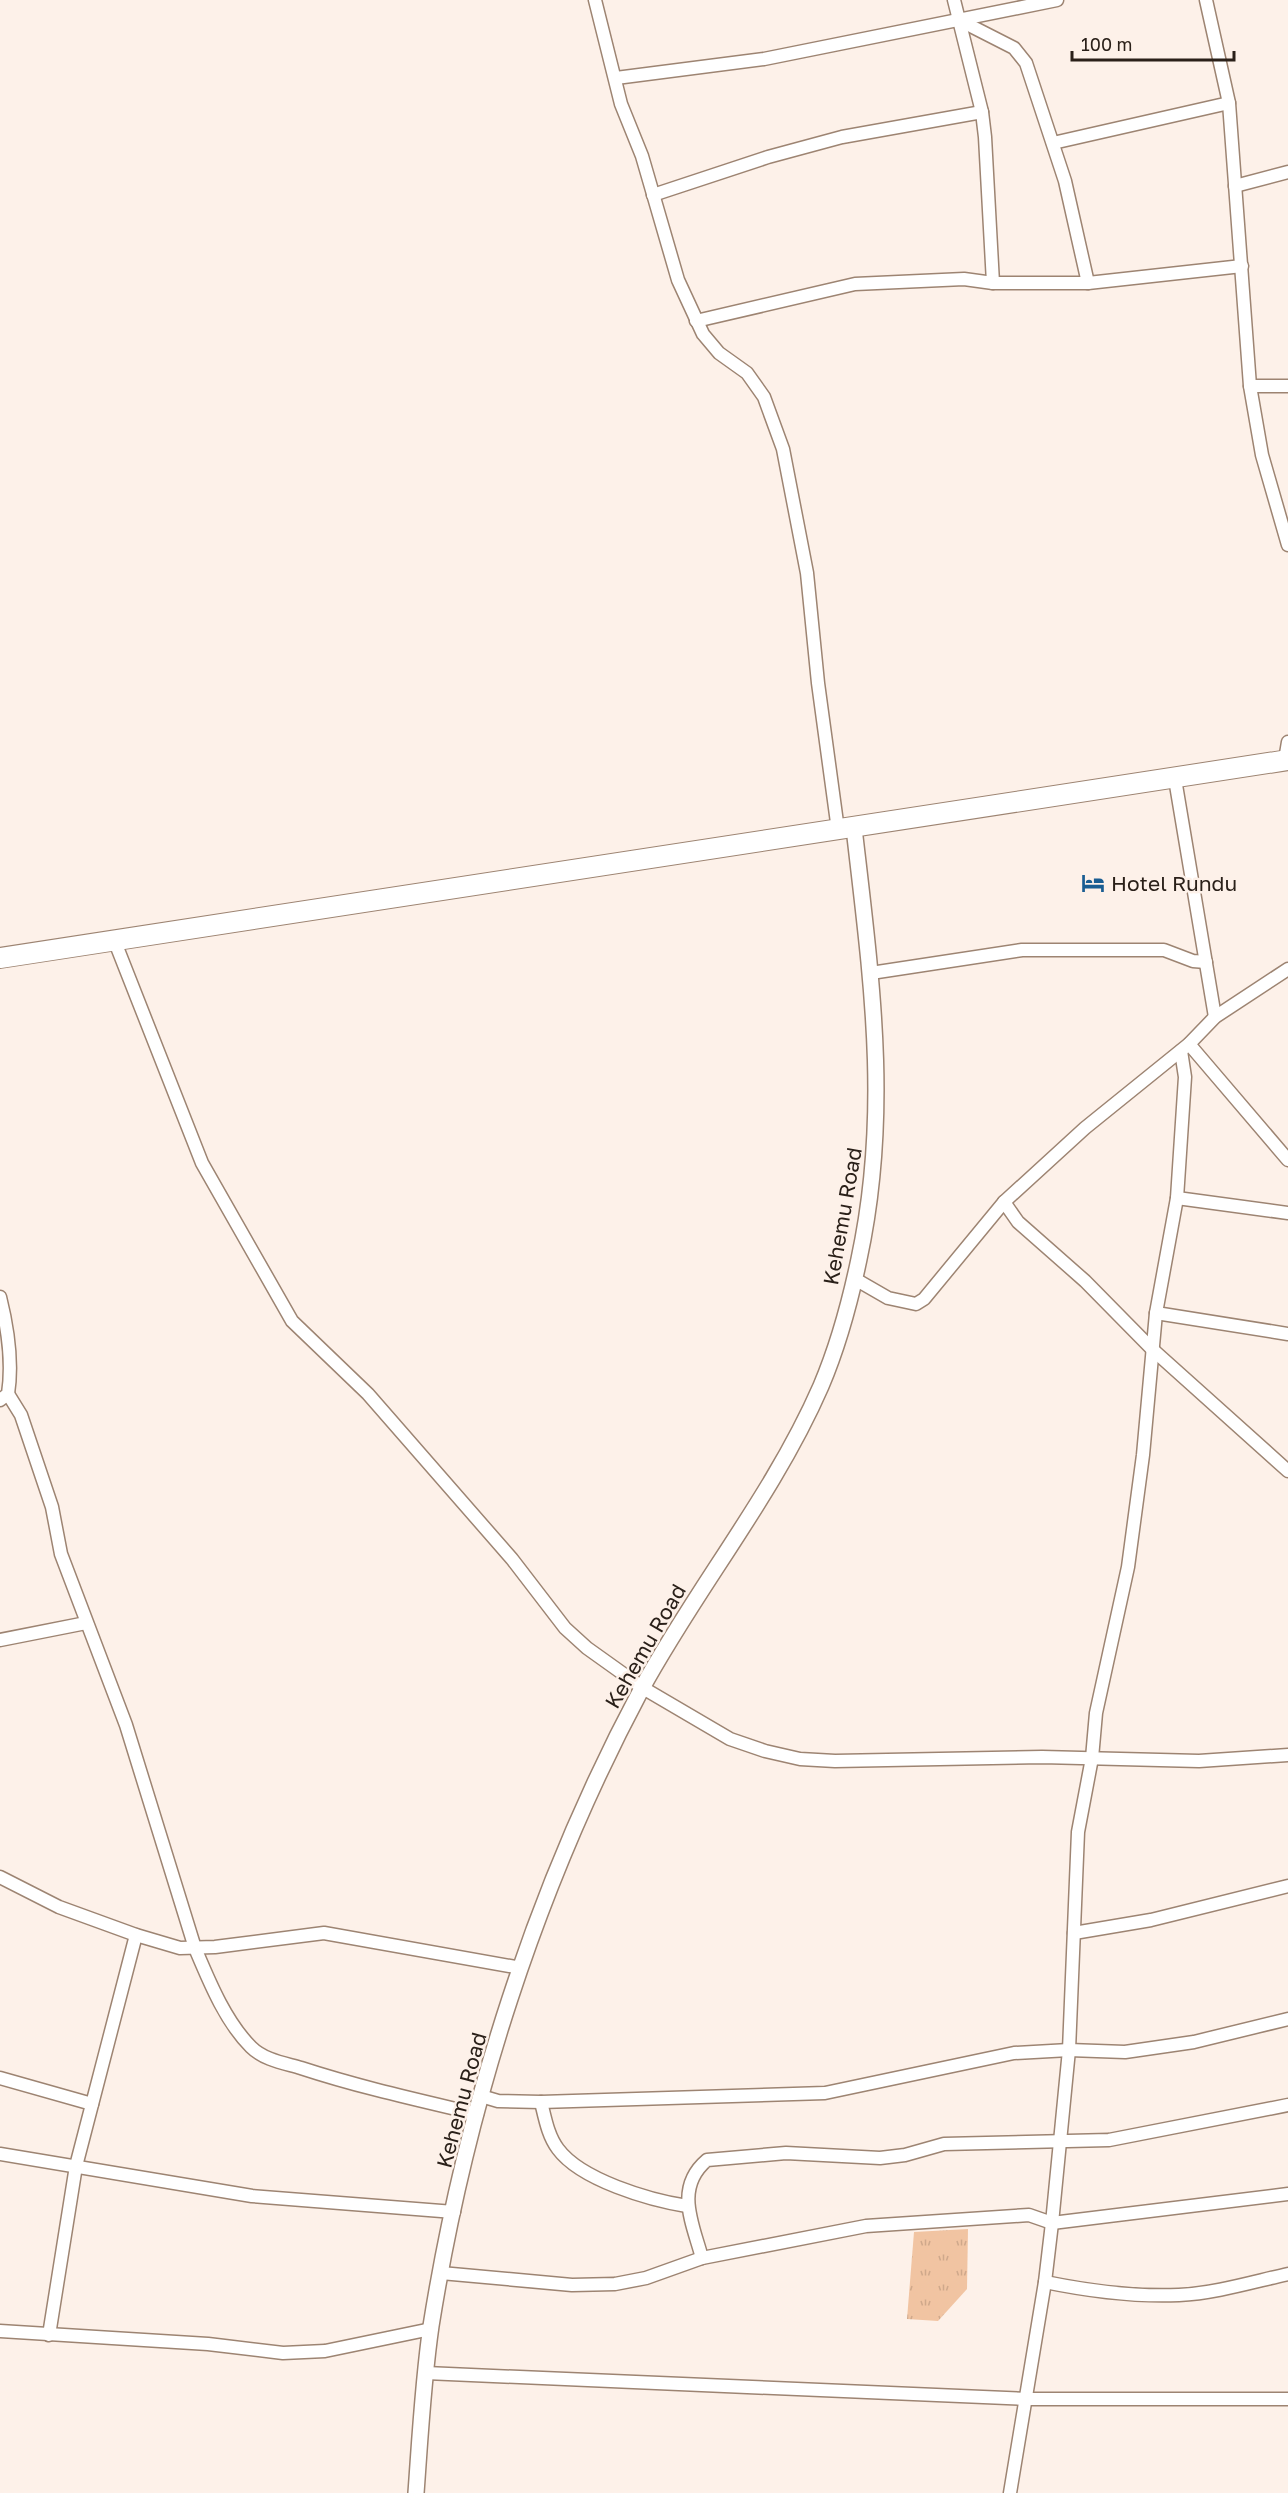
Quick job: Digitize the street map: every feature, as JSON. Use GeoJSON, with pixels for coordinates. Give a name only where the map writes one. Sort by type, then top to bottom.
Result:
{"type":"FeatureCollection","features":[{"type":"Feature","properties":{"kind":"highway"},"geometry":{"type":"LineString","coordinates":[[0,958],[1175,779],[1287,754]]}},
{"type":"Feature","properties":{"kind":"street"},"geometry":{"type":"LineString","coordinates":[[595,0],[621,104],[653,195],[678,280],[696,321],[714,347],[747,373],[764,397],[783,449],[807,573],[818,683],[846,829]]}},
{"type":"Feature","properties":{"kind":"street"},"geometry":{"type":"LineString","coordinates":[[954,0],[982,112],[993,283]]}},
{"type":"Feature","properties":{"kind":"street"},"geometry":{"type":"LineString","coordinates":[[616,78],[764,58],[1057,0]]}},
{"type":"Feature","properties":{"kind":"street"},"geometry":{"type":"LineString","coordinates":[[1206,0],[1228,103],[1250,386],[1262,455],[1288,544]]}},
{"type":"Feature","properties":{"kind":"street"},"geometry":{"type":"LineString","coordinates":[[960,21],[1021,53],[1065,181],[1088,283]]}},
{"type":"Feature","properties":{"kind":"street"},"geometry":{"type":"LineString","coordinates":[[1053,143],[1228,103]]}},
{"type":"Feature","properties":{"kind":"street"},"geometry":{"type":"LineString","coordinates":[[653,195],[842,137],[982,112]]}},
{"type":"Feature","properties":{"kind":"street"},"geometry":{"type":"LineString","coordinates":[[1235,186],[1288,172]]}},
{"type":"Feature","properties":{"kind":"street"},"geometry":{"type":"LineString","coordinates":[[696,321],[855,284],[964,279],[993,283],[1088,283],[1242,266]]}},
{"type":"Feature","properties":{"kind":"street"},"geometry":{"type":"LineString","coordinates":[[1250,386],[1288,386]]}},
{"type":"Feature","properties":{"kind":"street"},"geometry":{"type":"LineString","coordinates":[[1175,779],[1215,1017]]}},
{"type":"Feature","properties":{"kind":"street","name":"Kehemu Road"},"geometry":{"type":"LineString","coordinates":[[416,2493],[431,2329],[441,2273],[477,2114],[521,1968],[548,1894],[583,1811],[643,1688],[799,1430],[832,1359],[855,1279],[866,1224],[877,1125],[877,1054],[871,973],[846,829]]}},
{"type":"Feature","properties":{"kind":"street"},"geometry":{"type":"LineString","coordinates":[[115,942],[202,1163],[292,1321],[373,1399],[512,1559],[565,1628],[587,1648],[643,1688],[730,1739],[765,1751],[800,1759],[835,1761],[1092,1758],[1198,1761],[1288,1755]]}},
{"type":"Feature","properties":{"kind":"street"},"geometry":{"type":"LineString","coordinates":[[871,973],[1022,950],[1164,950],[1193,961],[1206,962]]}},
{"type":"Feature","properties":{"kind":"street"},"geometry":{"type":"LineString","coordinates":[[855,1279],[888,1298],[916,1304],[931,1292],[1004,1202],[1085,1128],[1185,1048],[1215,1017],[1288,969]]}},
{"type":"Feature","properties":{"kind":"street"},"geometry":{"type":"LineString","coordinates":[[1185,1048],[1288,1160]]}},
{"type":"Feature","properties":{"kind":"street"},"geometry":{"type":"LineString","coordinates":[[1010,2493],[1027,2399],[1052,2223],[1069,2050],[1077,1832],[1092,1758],[1096,1713],[1128,1567],[1135,1517],[1156,1312],[1177,1198],[1185,1048]]}},
{"type":"Feature","properties":{"kind":"street"},"geometry":{"type":"LineString","coordinates":[[1177,1198],[1288,1213]]}},
{"type":"Feature","properties":{"kind":"street"},"geometry":{"type":"LineString","coordinates":[[1004,1202],[1018,1222],[1085,1281],[1152,1349],[1288,1471]]}},
{"type":"Feature","properties":{"kind":"street"},"geometry":{"type":"LineString","coordinates":[[0,1298],[6,1322],[11,1375],[4,1397],[21,1415],[32,1446],[52,1507],[61,1554],[126,1725],[195,1948],[207,1976],[239,2033],[261,2055],[352,2084],[477,2114]]}},
{"type":"Feature","properties":{"kind":"street"},"geometry":{"type":"LineString","coordinates":[[1156,1312],[1288,1334]]}},
{"type":"Feature","properties":{"kind":"street"},"geometry":{"type":"LineString","coordinates":[[0,1640],[86,1623]]}},
{"type":"Feature","properties":{"kind":"street"},"geometry":{"type":"LineString","coordinates":[[0,1877],[59,1907],[171,1946],[195,1948],[324,1934],[521,1968]]}},
{"type":"Feature","properties":{"kind":"street"},"geometry":{"type":"LineString","coordinates":[[1074,1934],[1151,1920],[1288,1886]]}},
{"type":"Feature","properties":{"kind":"street"},"geometry":{"type":"LineString","coordinates":[[49,2335],[76,2166],[136,1935]]}},
{"type":"Feature","properties":{"kind":"street"},"geometry":{"type":"LineString","coordinates":[[482,2096],[498,2101],[541,2102],[825,2093],[1014,2053],[1069,2050],[1125,2052],[1194,2042],[1288,2019]]}},
{"type":"Feature","properties":{"kind":"street"},"geometry":{"type":"LineString","coordinates":[[0,2078],[92,2104]]}},
{"type":"Feature","properties":{"kind":"street"},"geometry":{"type":"LineString","coordinates":[[541,2102],[548,2130],[557,2148],[573,2165],[656,2201],[687,2206]]}},
{"type":"Feature","properties":{"kind":"street"},"geometry":{"type":"LineString","coordinates":[[702,2258],[687,2206],[697,2168],[707,2160],[786,2153],[880,2158],[905,2155],[944,2144],[1041,2143],[1060,2139],[1109,2140],[1288,2105]]}},
{"type":"Feature","properties":{"kind":"street"},"geometry":{"type":"LineString","coordinates":[[0,2154],[252,2196],[454,2212]]}},
{"type":"Feature","properties":{"kind":"street"},"geometry":{"type":"LineString","coordinates":[[441,2273],[573,2285],[615,2284],[646,2278],[702,2258],[866,2226],[1029,2215],[1052,2223],[1288,2194]]}},
{"type":"Feature","properties":{"kind":"street"},"geometry":{"type":"LineString","coordinates":[[1045,2282],[1105,2293],[1178,2295],[1288,2274]]}},
{"type":"Feature","properties":{"kind":"street"},"geometry":{"type":"LineString","coordinates":[[0,2331],[208,2344],[284,2353],[325,2351],[431,2329]]}},
{"type":"Feature","properties":{"kind":"street"},"geometry":{"type":"LineString","coordinates":[[426,2373],[1027,2399],[1288,2399]]}},
{"type":"Feature","properties":{"kind":"green space"},"geometry":{"type":"Polygon","coordinates":[[[968,2229],[967,2289],[938,2321],[907,2319],[914,2232],[968,2229]]]}},
{"type":"Feature","properties":{"kind":"place","name":"Hotel Rundu"},"geometry":{"type":"Point","coordinates":[1093,883]}}]}
